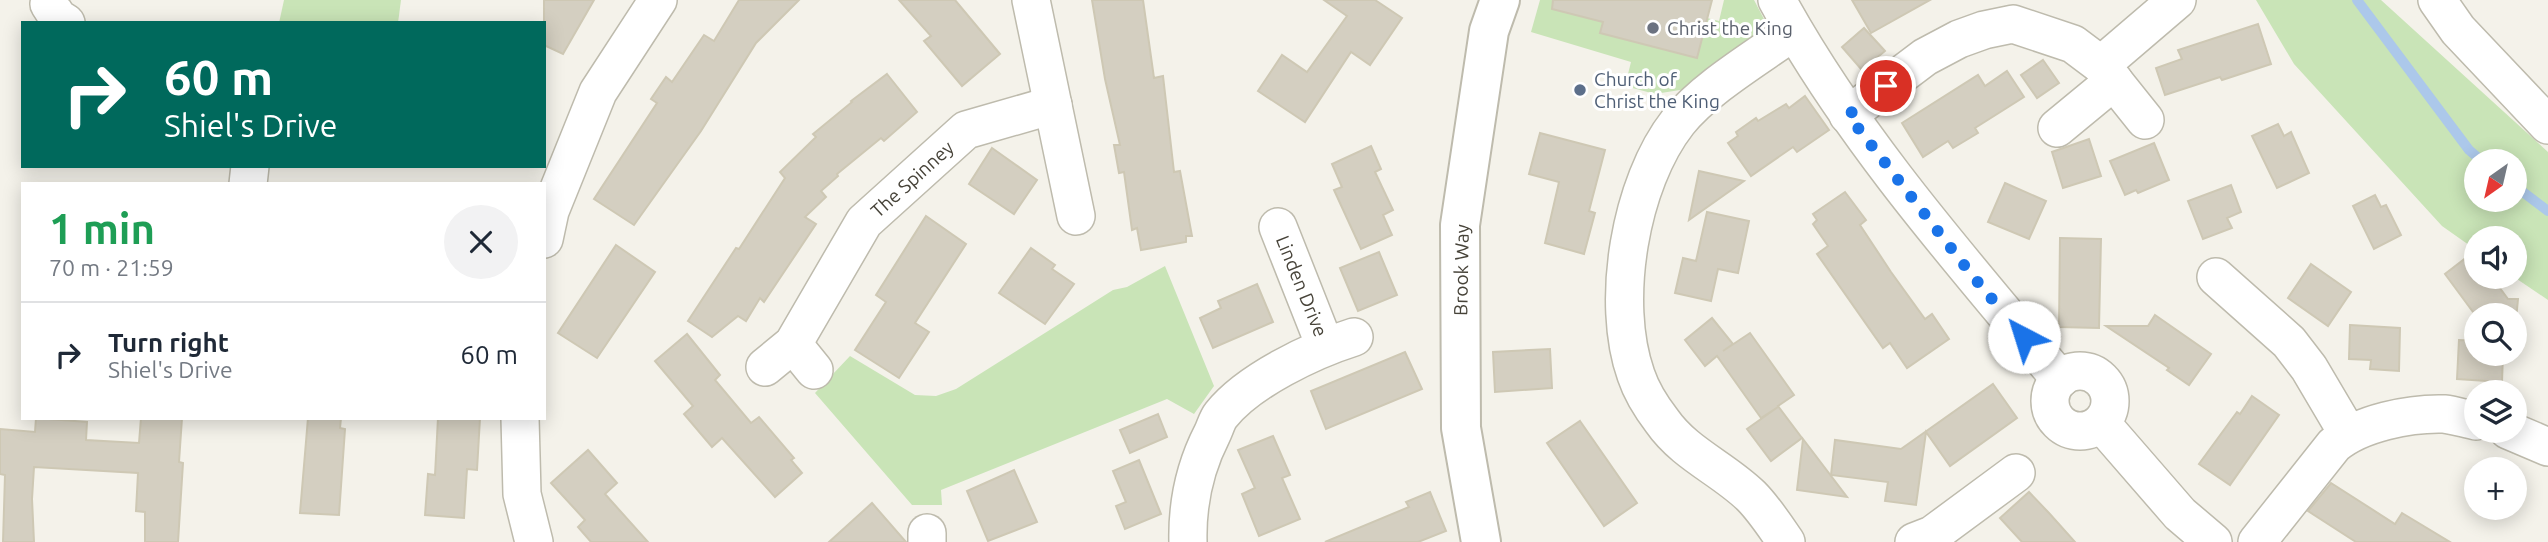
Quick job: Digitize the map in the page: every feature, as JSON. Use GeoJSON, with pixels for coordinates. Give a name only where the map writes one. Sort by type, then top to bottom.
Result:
{"type":"FeatureCollection","features":[{"type":"Feature","properties":{"kind":"street"},"geometry":{"type":"LineString","coordinates":[[50,0],[49,4],[63,21]]}},
{"type":"Feature","properties":{"kind":"street"},"geometry":{"type":"LineString","coordinates":[[546,230],[550,211],[598,92],[658,0]]}},
{"type":"Feature","properties":{"kind":"street"},"geometry":{"type":"LineString","coordinates":[[1031,0],[1076,216]]}},
{"type":"Feature","properties":{"kind":"street","name":"Brook Way"},"geometry":{"type":"LineString","coordinates":[[1481,542],[1461,428],[1460,225],[1489,31],[1500,0]]}},
{"type":"Feature","properties":{"kind":"street"},"geometry":{"type":"LineString","coordinates":[[2057,128],[2178,0]]}},
{"type":"Feature","properties":{"kind":"street"},"geometry":{"type":"LineString","coordinates":[[2437,0],[2458,30],[2548,125]]}},
{"type":"Feature","properties":{"kind":"street"},"geometry":{"type":"LineString","coordinates":[[1848,115],[1925,57],[2014,12],[2073,44],[2108,73],[2145,120]]}},
{"type":"Feature","properties":{"kind":"street"},"geometry":{"type":"LineString","coordinates":[[1786,542],[1751,496],[1691,453],[1662,422],[1636,376],[1628,337],[1625,298],[1631,234],[1644,181],[1678,122],[1786,15],[1848,115],[1971,274],[2060,379],[2070,373],[2082,372],[2093,374],[2103,381],[2111,402],[2108,414],[2101,423],[2179,514],[2213,542]]}},
{"type":"Feature","properties":{"kind":"street","name":"The Spinney"},"geometry":{"type":"LineString","coordinates":[[765,367],[804,357],[864,222],[966,130],[1053,105]]}},
{"type":"Feature","properties":{"kind":"street","name":"Linden Drive"},"geometry":{"type":"LineString","coordinates":[[1188,542],[1187,512],[1193,480],[1221,415],[1243,394],[1294,361],[1340,341],[1278,227]]}},
{"type":"Feature","properties":{"kind":"street"},"geometry":{"type":"LineString","coordinates":[[2216,277],[2289,342],[2309,368],[2348,434]]}},
{"type":"Feature","properties":{"kind":"street"},"geometry":{"type":"LineString","coordinates":[[2258,542],[2334,446],[2348,434],[2395,419],[2444,414],[2464,418]]}},
{"type":"Feature","properties":{"kind":"street"},"geometry":{"type":"LineString","coordinates":[[520,420],[522,494],[534,542]]}},
{"type":"Feature","properties":{"kind":"street"},"geometry":{"type":"LineString","coordinates":[[2527,438],[2548,447]]}},
{"type":"Feature","properties":{"kind":"street"},"geometry":{"type":"LineString","coordinates":[[1928,540],[2016,473]]}},
{"type":"Feature","properties":{"kind":"green space"},"geometry":{"type":"Polygon","coordinates":[[[284,0],[401,0],[398,21],[279,21],[284,0]]]}},
{"type":"Feature","properties":{"kind":"green space"},"geometry":{"type":"Polygon","coordinates":[[[1540,0],[1570,0],[1603,22],[1601,33],[1697,58],[1707,18],[1719,21],[1724,0],[1754,0],[1765,21],[1746,49],[1686,89],[1655,94],[1625,86],[1631,62],[1531,32],[1540,0]]]}},
{"type":"Feature","properties":{"kind":"green space"},"geometry":{"type":"Polygon","coordinates":[[[2256,0],[2381,0],[2548,152],[2548,300],[2527,286],[2527,226],[2464,226],[2464,242],[2442,226],[2294,64],[2256,0]]]}},
{"type":"Feature","properties":{"kind":"green space"},"geometry":{"type":"Polygon","coordinates":[[[1165,266],[1214,386],[1194,414],[1167,399],[941,490],[942,505],[912,505],[815,393],[850,356],[915,395],[936,396],[956,389],[1113,290],[1127,287],[1165,266]]]}},
{"type":"Feature","properties":{"kind":"building"},"geometry":{"type":"Polygon","coordinates":[[[544,0],[594,0],[563,54],[546,46],[544,0]]]}},
{"type":"Feature","properties":{"kind":"building"},"geometry":{"type":"Polygon","coordinates":[[[739,0],[799,0],[756,43],[701,131],[634,225],[594,199],[657,103],[651,99],[666,77],[672,82],[704,35],[714,41],[739,0]]]}},
{"type":"Feature","properties":{"kind":"building"},"geometry":{"type":"Polygon","coordinates":[[[899,0],[955,0],[1000,54],[962,86],[924,41],[931,36],[899,0]]]}},
{"type":"Feature","properties":{"kind":"building"},"geometry":{"type":"Polygon","coordinates":[[[1092,0],[1143,0],[1154,78],[1163,76],[1174,172],[1180,171],[1192,236],[1186,236],[1186,242],[1141,250],[1137,228],[1132,230],[1124,172],[1119,173],[1114,145],[1120,145],[1105,79],[1092,0]]]}},
{"type":"Feature","properties":{"kind":"building"},"geometry":{"type":"Polygon","coordinates":[[[1324,0],[1375,0],[1402,18],[1370,65],[1351,52],[1305,122],[1258,91],[1282,55],[1307,72],[1347,16],[1324,0]]]}},
{"type":"Feature","properties":{"kind":"building","name":"Christ the King"},"geometry":{"type":"Polygon","coordinates":[[[1553,0],[1712,0],[1697,58],[1600,33],[1603,22],[1552,9],[1553,0]]]}},
{"type":"Feature","properties":{"kind":"building"},"geometry":{"type":"Polygon","coordinates":[[[1852,0],[1930,0],[1871,33],[1852,0]]]}},
{"type":"Feature","properties":{"kind":"building"},"geometry":{"type":"Polygon","coordinates":[[[2258,24],[2271,64],[2165,95],[2156,68],[2182,59],[2178,50],[2258,24]]]}},
{"type":"Feature","properties":{"kind":"building"},"geometry":{"type":"Polygon","coordinates":[[[1864,28],[1885,51],[1862,70],[1842,47],[1864,28]]]}},
{"type":"Feature","properties":{"kind":"building"},"geometry":{"type":"Polygon","coordinates":[[[2043,60],[2059,83],[2037,98],[2021,75],[2043,60]]]}},
{"type":"Feature","properties":{"kind":"building"},"geometry":{"type":"Polygon","coordinates":[[[2007,71],[2024,97],[1975,128],[1978,133],[1953,148],[1948,141],[1923,157],[1902,123],[1978,75],[1985,86],[2007,71]]]}},
{"type":"Feature","properties":{"kind":"building"},"geometry":{"type":"Polygon","coordinates":[[[887,74],[917,112],[884,141],[881,138],[837,174],[821,191],[826,197],[805,217],[816,224],[764,302],[760,298],[746,321],[738,316],[712,337],[688,321],[785,178],[780,172],[816,137],[813,134],[887,74]]]}},
{"type":"Feature","properties":{"kind":"building"},"geometry":{"type":"Polygon","coordinates":[[[1805,96],[1829,130],[1797,152],[1793,147],[1751,176],[1728,143],[1738,136],[1736,132],[1756,118],[1758,121],[1786,104],[1789,108],[1805,96]]]}},
{"type":"Feature","properties":{"kind":"building"},"geometry":{"type":"Polygon","coordinates":[[[2278,124],[2284,136],[2291,132],[2309,173],[2277,188],[2252,136],[2278,124]]]}},
{"type":"Feature","properties":{"kind":"building"},"geometry":{"type":"Polygon","coordinates":[[[1540,133],[1605,150],[1589,211],[1595,213],[1584,254],[1545,243],[1559,182],[1529,174],[1540,133]]]}},
{"type":"Feature","properties":{"kind":"building"},"geometry":{"type":"Polygon","coordinates":[[[2089,139],[2101,176],[2063,188],[2052,152],[2089,139]]]}},
{"type":"Feature","properties":{"kind":"building"},"geometry":{"type":"Polygon","coordinates":[[[2154,143],[2169,180],[2138,193],[2136,190],[2125,195],[2110,161],[2154,143]]]}},
{"type":"Feature","properties":{"kind":"building"},"geometry":{"type":"Polygon","coordinates":[[[1371,146],[1381,169],[1375,172],[1393,210],[1383,215],[1392,235],[1361,249],[1334,190],[1342,187],[1332,164],[1371,146]]]}},
{"type":"Feature","properties":{"kind":"building"},"geometry":{"type":"Polygon","coordinates":[[[992,148],[1037,180],[1014,214],[969,184],[992,148]]]}},
{"type":"Feature","properties":{"kind":"building"},"geometry":{"type":"Polygon","coordinates":[[[1699,171],[1744,181],[1689,220],[1699,171]]]}},
{"type":"Feature","properties":{"kind":"building"},"geometry":{"type":"Polygon","coordinates":[[[2005,183],[2046,201],[2029,239],[1988,222],[2005,183]]]}},
{"type":"Feature","properties":{"kind":"building"},"geometry":{"type":"Polygon","coordinates":[[[2231,185],[2241,212],[2227,218],[2232,228],[2203,239],[2188,201],[2231,185]]]}},
{"type":"Feature","properties":{"kind":"building"},"geometry":{"type":"Polygon","coordinates":[[[1845,192],[1866,220],[1860,225],[1891,272],[1925,319],[1932,314],[1949,339],[1907,368],[1890,343],[1883,348],[1817,254],[1828,246],[1813,224],[1817,220],[1813,214],[1845,192]]]}},
{"type":"Feature","properties":{"kind":"building"},"geometry":{"type":"Polygon","coordinates":[[[2375,195],[2381,207],[2386,205],[2401,235],[2374,249],[2353,206],[2375,195]]]}},
{"type":"Feature","properties":{"kind":"building"},"geometry":{"type":"Polygon","coordinates":[[[1707,212],[1749,221],[1738,273],[1718,269],[1711,301],[1675,293],[1683,258],[1696,261],[1707,212]]]}},
{"type":"Feature","properties":{"kind":"building"},"geometry":{"type":"Polygon","coordinates":[[[926,216],[966,244],[915,323],[929,332],[899,378],[855,350],[886,302],[876,295],[926,216]]]}},
{"type":"Feature","properties":{"kind":"building"},"geometry":{"type":"Polygon","coordinates":[[[2060,238],[2101,239],[2099,328],[2059,327],[2060,238]]]}},
{"type":"Feature","properties":{"kind":"building"},"geometry":{"type":"Polygon","coordinates":[[[616,245],[655,272],[597,358],[558,333],[616,245]]]}},
{"type":"Feature","properties":{"kind":"building"},"geometry":{"type":"Polygon","coordinates":[[[1031,248],[1055,265],[1052,269],[1074,284],[1045,324],[999,293],[1031,248]]]}},
{"type":"Feature","properties":{"kind":"building"},"geometry":{"type":"Polygon","coordinates":[[[1379,252],[1397,295],[1358,311],[1340,268],[1379,252]]]}},
{"type":"Feature","properties":{"kind":"building"},"geometry":{"type":"Polygon","coordinates":[[[2464,259],[2464,289],[2501,289],[2508,299],[2518,299],[2518,303],[2466,303],[2445,274],[2464,259]]]}},
{"type":"Feature","properties":{"kind":"building"},"geometry":{"type":"Polygon","coordinates":[[[2311,264],[2351,292],[2328,326],[2288,298],[2311,264]]]}},
{"type":"Feature","properties":{"kind":"building"},"geometry":{"type":"Polygon","coordinates":[[[1257,284],[1273,322],[1213,348],[1200,318],[1221,308],[1218,301],[1257,284]]]}},
{"type":"Feature","properties":{"kind":"building"},"geometry":{"type":"Polygon","coordinates":[[[2155,315],[2211,354],[2189,385],[2167,370],[2169,368],[2106,326],[2148,326],[2155,315]]]}},
{"type":"Feature","properties":{"kind":"building"},"geometry":{"type":"Polygon","coordinates":[[[1712,318],[1733,344],[1723,351],[1750,333],[1794,395],[1778,406],[1802,438],[1771,461],[1747,429],[1778,407],[1761,418],[1717,356],[1705,366],[1685,340],[1712,318]]]}},
{"type":"Feature","properties":{"kind":"building"},"geometry":{"type":"Polygon","coordinates":[[[2350,325],[2400,328],[2399,371],[2370,369],[2371,360],[2349,359],[2350,325]]]}},
{"type":"Feature","properties":{"kind":"building"},"geometry":{"type":"Polygon","coordinates":[[[687,334],[720,375],[715,380],[751,423],[759,417],[794,458],[791,460],[802,473],[775,497],[722,438],[712,447],[684,414],[693,406],[655,361],[687,334]]]}},
{"type":"Feature","properties":{"kind":"building"},"geometry":{"type":"Polygon","coordinates":[[[2459,340],[2464,340],[2464,366],[2503,366],[2502,380],[2457,379],[2459,340]]]}},
{"type":"Feature","properties":{"kind":"building"},"geometry":{"type":"Polygon","coordinates":[[[1550,349],[1552,388],[1495,392],[1493,352],[1550,349]]]}},
{"type":"Feature","properties":{"kind":"building"},"geometry":{"type":"Polygon","coordinates":[[[1405,352],[1422,389],[1326,429],[1311,391],[1405,352]]]}},
{"type":"Feature","properties":{"kind":"building"},"geometry":{"type":"Polygon","coordinates":[[[1993,384],[2017,418],[1950,466],[1926,432],[1916,505],[1885,501],[1888,482],[1831,475],[1835,440],[1901,449],[1993,384]]]}},
{"type":"Feature","properties":{"kind":"building"},"geometry":{"type":"Polygon","coordinates":[[[2252,396],[2279,415],[2230,485],[2199,464],[2252,396]]]}},
{"type":"Feature","properties":{"kind":"building"},"geometry":{"type":"Polygon","coordinates":[[[1158,414],[1167,437],[1130,453],[1120,430],[1158,414]]]}},
{"type":"Feature","properties":{"kind":"building"},"geometry":{"type":"Polygon","coordinates":[[[36,420],[87,422],[86,440],[139,443],[141,420],[182,420],[179,462],[183,463],[178,542],[145,542],[145,512],[136,511],[138,473],[34,467],[34,542],[3,542],[5,475],[0,474],[0,429],[35,432],[36,420]]]}},
{"type":"Feature","properties":{"kind":"building"},"geometry":{"type":"Polygon","coordinates":[[[308,420],[341,420],[340,428],[345,429],[339,515],[300,513],[308,420]]]}},
{"type":"Feature","properties":{"kind":"building"},"geometry":{"type":"Polygon","coordinates":[[[438,420],[480,420],[477,470],[467,469],[464,518],[425,515],[428,474],[435,475],[438,420]]]}},
{"type":"Feature","properties":{"kind":"building"},"geometry":{"type":"Polygon","coordinates":[[[1580,421],[1637,503],[1604,526],[1547,443],[1580,421]]]}},
{"type":"Feature","properties":{"kind":"building"},"geometry":{"type":"Polygon","coordinates":[[[1273,436],[1290,475],[1282,478],[1300,519],[1259,536],[1242,494],[1255,488],[1238,450],[1273,436]]]}},
{"type":"Feature","properties":{"kind":"building"},"geometry":{"type":"Polygon","coordinates":[[[1803,439],[1847,497],[1797,490],[1803,439]]]}},
{"type":"Feature","properties":{"kind":"building"},"geometry":{"type":"Polygon","coordinates":[[[588,450],[617,483],[605,494],[648,542],[591,542],[578,527],[585,520],[551,483],[588,450]]]}},
{"type":"Feature","properties":{"kind":"building"},"geometry":{"type":"Polygon","coordinates":[[[1139,460],[1161,514],[1125,529],[1116,506],[1126,502],[1113,471],[1139,460]]]}},
{"type":"Feature","properties":{"kind":"building"},"geometry":{"type":"Polygon","coordinates":[[[1014,470],[1037,522],[988,541],[967,491],[1014,470]]]}},
{"type":"Feature","properties":{"kind":"building"},"geometry":{"type":"Polygon","coordinates":[[[2331,483],[2395,524],[2402,513],[2450,542],[2356,542],[2308,511],[2331,483]]]}},
{"type":"Feature","properties":{"kind":"building"},"geometry":{"type":"Polygon","coordinates":[[[1430,492],[1446,531],[1418,542],[1325,542],[1409,507],[1406,502],[1430,492]]]}},
{"type":"Feature","properties":{"kind":"building"},"geometry":{"type":"Polygon","coordinates":[[[2029,492],[2075,542],[2022,542],[2000,518],[2029,492]]]}},
{"type":"Feature","properties":{"kind":"building"},"geometry":{"type":"Polygon","coordinates":[[[872,503],[906,542],[829,542],[872,503]]]}},
{"type":"Feature","properties":{"kind":"waterway"},"geometry":{"type":"LineString","coordinates":[[2357,0],[2468,149]]}},
{"type":"Feature","properties":{"kind":"waterway"},"geometry":{"type":"LineString","coordinates":[[2527,195],[2548,211]]}},
{"type":"Feature","properties":{"kind":"place","name":"Christ the King"},"geometry":{"type":"Point","coordinates":[1653,28]}},
{"type":"Feature","properties":{"kind":"place","name":"Church of Christ the King"},"geometry":{"type":"Point","coordinates":[1580,90]}},
{"type":"Feature","properties":{"kind":"route"},"geometry":{"type":"LineString","coordinates":[[1886,86],[1848,115],[1971,274],[2024,337]]}}]}
